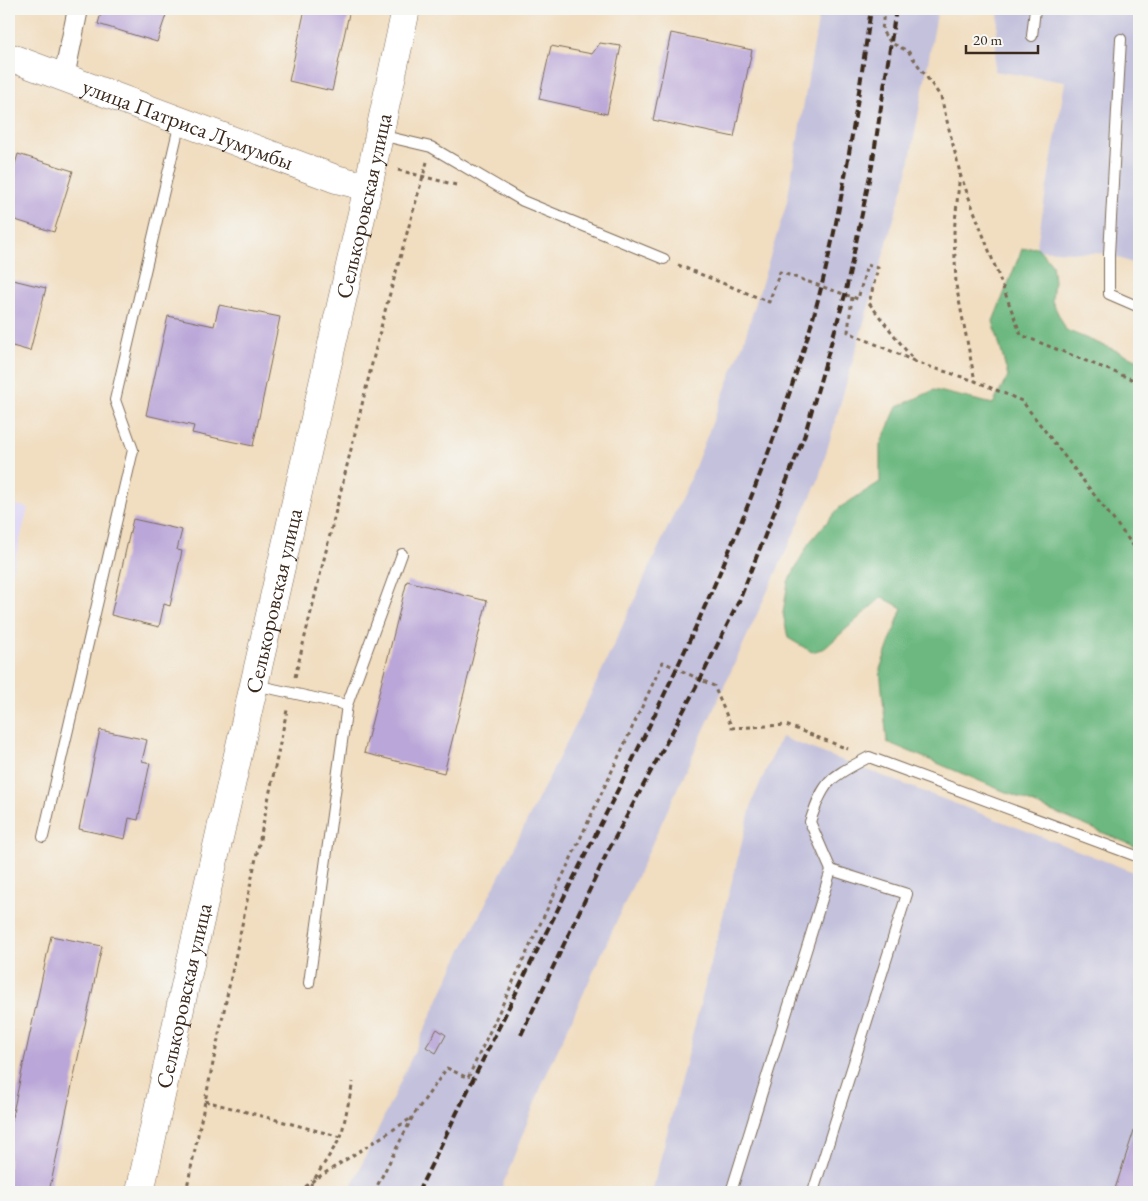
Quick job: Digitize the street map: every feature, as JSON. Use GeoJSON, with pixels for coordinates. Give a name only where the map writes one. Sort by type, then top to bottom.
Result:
{"type":"FeatureCollection","features":[{"type":"Feature","properties":{"kind":"main road","name":"Селькоровская улица"},"geometry":{"type":"LineString","coordinates":[[140,1192],[371,176],[406,9]]}},
{"type":"Feature","properties":{"kind":"main road","name":"улица Патриса Лумумбы"},"geometry":{"type":"LineString","coordinates":[[9,57],[336,179],[371,176]]}},
{"type":"Feature","properties":{"kind":"street"},"geometry":{"type":"LineString","coordinates":[[64,77],[78,9]]}},
{"type":"Feature","properties":{"kind":"lane"},"geometry":{"type":"LineString","coordinates":[[1032,36],[1034,9]]}},
{"type":"Feature","properties":{"kind":"lane"},"geometry":{"type":"LineString","coordinates":[[1121,39],[1109,254],[1109,294],[1139,307]]}},
{"type":"Feature","properties":{"kind":"lane"},"geometry":{"type":"LineString","coordinates":[[43,837],[133,450],[116,400],[181,121]]}},
{"type":"Feature","properties":{"kind":"lane"},"geometry":{"type":"LineString","coordinates":[[379,135],[431,147],[522,201],[664,259]]}},
{"type":"Feature","properties":{"kind":"lane"},"geometry":{"type":"LineString","coordinates":[[310,983],[347,705],[402,554]]}},
{"type":"Feature","properties":{"kind":"lane"},"geometry":{"type":"LineString","coordinates":[[254,685],[347,705]]}},
{"type":"Feature","properties":{"kind":"lane"},"geometry":{"type":"LineString","coordinates":[[731,1192],[831,870],[810,822],[819,794],[835,775],[869,757],[1139,857]]}},
{"type":"Feature","properties":{"kind":"lane"},"geometry":{"type":"LineString","coordinates":[[813,1192],[907,894],[831,870]]}},
{"type":"Feature","properties":{"kind":"path"},"geometry":{"type":"LineString","coordinates":[[884,9],[882,31],[891,43],[908,52],[941,97],[960,173],[1021,335],[1139,382]]}},
{"type":"Feature","properties":{"kind":"path"},"geometry":{"type":"LineString","coordinates":[[186,1192],[291,693],[384,311],[431,147]]}},
{"type":"Feature","properties":{"kind":"path"},"geometry":{"type":"LineString","coordinates":[[960,173],[954,232],[956,285],[975,382]]}},
{"type":"Feature","properties":{"kind":"path"},"geometry":{"type":"LineString","coordinates":[[371,176],[422,177],[468,188]]}},
{"type":"Feature","properties":{"kind":"path"},"geometry":{"type":"LineString","coordinates":[[664,259],[769,302],[780,272],[858,299],[867,265],[878,268],[869,303],[915,362]]}},
{"type":"Feature","properties":{"kind":"path"},"geometry":{"type":"LineString","coordinates":[[852,297],[848,332],[915,362],[975,382],[1022,401],[1139,553]]}},
{"type":"Feature","properties":{"kind":"path"},"geometry":{"type":"LineString","coordinates":[[374,1192],[413,1116],[447,1068],[468,1078],[663,662],[714,686],[732,728],[786,725],[869,757]]}},
{"type":"Feature","properties":{"kind":"path"},"geometry":{"type":"LineString","coordinates":[[306,1192],[341,1137],[352,1082]]}},
{"type":"Feature","properties":{"kind":"path"},"geometry":{"type":"LineString","coordinates":[[206,1101],[341,1137]]}},
{"type":"Feature","properties":{"kind":"path"},"geometry":{"type":"LineString","coordinates":[[299,1192],[314,1180],[413,1116]]}},
{"type":"Feature","properties":{"kind":"shaded area"},"geometry":{"type":"Polygon","coordinates":[[[820,9],[938,9],[908,170],[818,481],[543,1082],[500,1192],[349,1192],[454,966],[591,694],[691,477],[744,341],[787,202],[820,9]]]}},
{"type":"Feature","properties":{"kind":"shaded area"},"geometry":{"type":"Polygon","coordinates":[[[999,9],[1139,9],[1139,266],[1109,254],[1036,250],[1065,82],[994,71],[999,9]]]}},
{"type":"Feature","properties":{"kind":"shaded area"},"geometry":{"type":"Polygon","coordinates":[[[9,503],[28,508],[9,584],[9,503]]]}},
{"type":"Feature","properties":{"kind":"shaded area"},"geometry":{"type":"Polygon","coordinates":[[[781,737],[1139,874],[1139,1192],[652,1192],[753,799],[781,737]]]}},
{"type":"Feature","properties":{"kind":"green space"},"geometry":{"type":"Polygon","coordinates":[[[1037,247],[1052,264],[1054,281],[1052,301],[1066,330],[1139,360],[1139,848],[887,742],[880,669],[902,608],[882,597],[825,648],[812,652],[788,638],[783,613],[788,582],[809,543],[839,508],[880,482],[880,445],[897,407],[934,390],[993,404],[1008,376],[993,321],[1022,249],[1037,247]]]}},
{"type":"Feature","properties":{"kind":"building"},"geometry":{"type":"Polygon","coordinates":[[[102,9],[168,9],[157,42],[98,24],[102,9]]]}},
{"type":"Feature","properties":{"kind":"building"},"geometry":{"type":"Polygon","coordinates":[[[305,9],[350,9],[332,91],[289,81],[305,9]]]}},
{"type":"Feature","properties":{"kind":"building"},"geometry":{"type":"Polygon","coordinates":[[[671,33],[752,50],[734,137],[653,120],[671,33]]]}},
{"type":"Feature","properties":{"kind":"building"},"geometry":{"type":"Polygon","coordinates":[[[600,43],[621,46],[607,114],[539,99],[551,46],[592,54],[600,43]]]}},
{"type":"Feature","properties":{"kind":"building"},"geometry":{"type":"Polygon","coordinates":[[[18,154],[73,171],[54,232],[9,218],[9,185],[18,154]]]}},
{"type":"Feature","properties":{"kind":"building"},"geometry":{"type":"Polygon","coordinates":[[[9,279],[46,288],[30,351],[9,345],[9,279]]]}},
{"type":"Feature","properties":{"kind":"building"},"geometry":{"type":"Polygon","coordinates":[[[219,305],[280,317],[253,446],[192,433],[194,426],[146,415],[168,316],[214,326],[219,305]]]}},
{"type":"Feature","properties":{"kind":"building"},"geometry":{"type":"Polygon","coordinates":[[[133,519],[182,530],[177,550],[182,551],[170,606],[164,604],[159,627],[111,615],[133,519]]]}},
{"type":"Feature","properties":{"kind":"building"},"geometry":{"type":"Polygon","coordinates":[[[407,581],[487,601],[444,773],[364,753],[407,581]]]}},
{"type":"Feature","properties":{"kind":"building"},"geometry":{"type":"Polygon","coordinates":[[[100,730],[147,740],[142,761],[150,763],[138,820],[129,818],[125,839],[79,829],[100,730]]]}},
{"type":"Feature","properties":{"kind":"building"},"geometry":{"type":"Polygon","coordinates":[[[51,936],[102,946],[49,1192],[9,1192],[9,1131],[51,936]]]}},
{"type":"Feature","properties":{"kind":"building"},"geometry":{"type":"Polygon","coordinates":[[[437,1029],[446,1035],[436,1053],[426,1047],[437,1029]]]}},
{"type":"Feature","properties":{"kind":"building"},"geometry":{"type":"Polygon","coordinates":[[[1139,1115],[1139,1192],[1114,1192],[1139,1115]]]}},
{"type":"Feature","properties":{"kind":"railway"},"geometry":{"type":"LineString","coordinates":[[418,1192],[629,768],[695,628],[755,487],[782,415],[806,342],[828,260],[845,177],[871,9]]}},
{"type":"Feature","properties":{"kind":"railway"},"geometry":{"type":"LineString","coordinates":[[521,1035],[608,851],[700,680],[739,601],[804,437],[845,295],[872,166],[896,9]]}}]}
